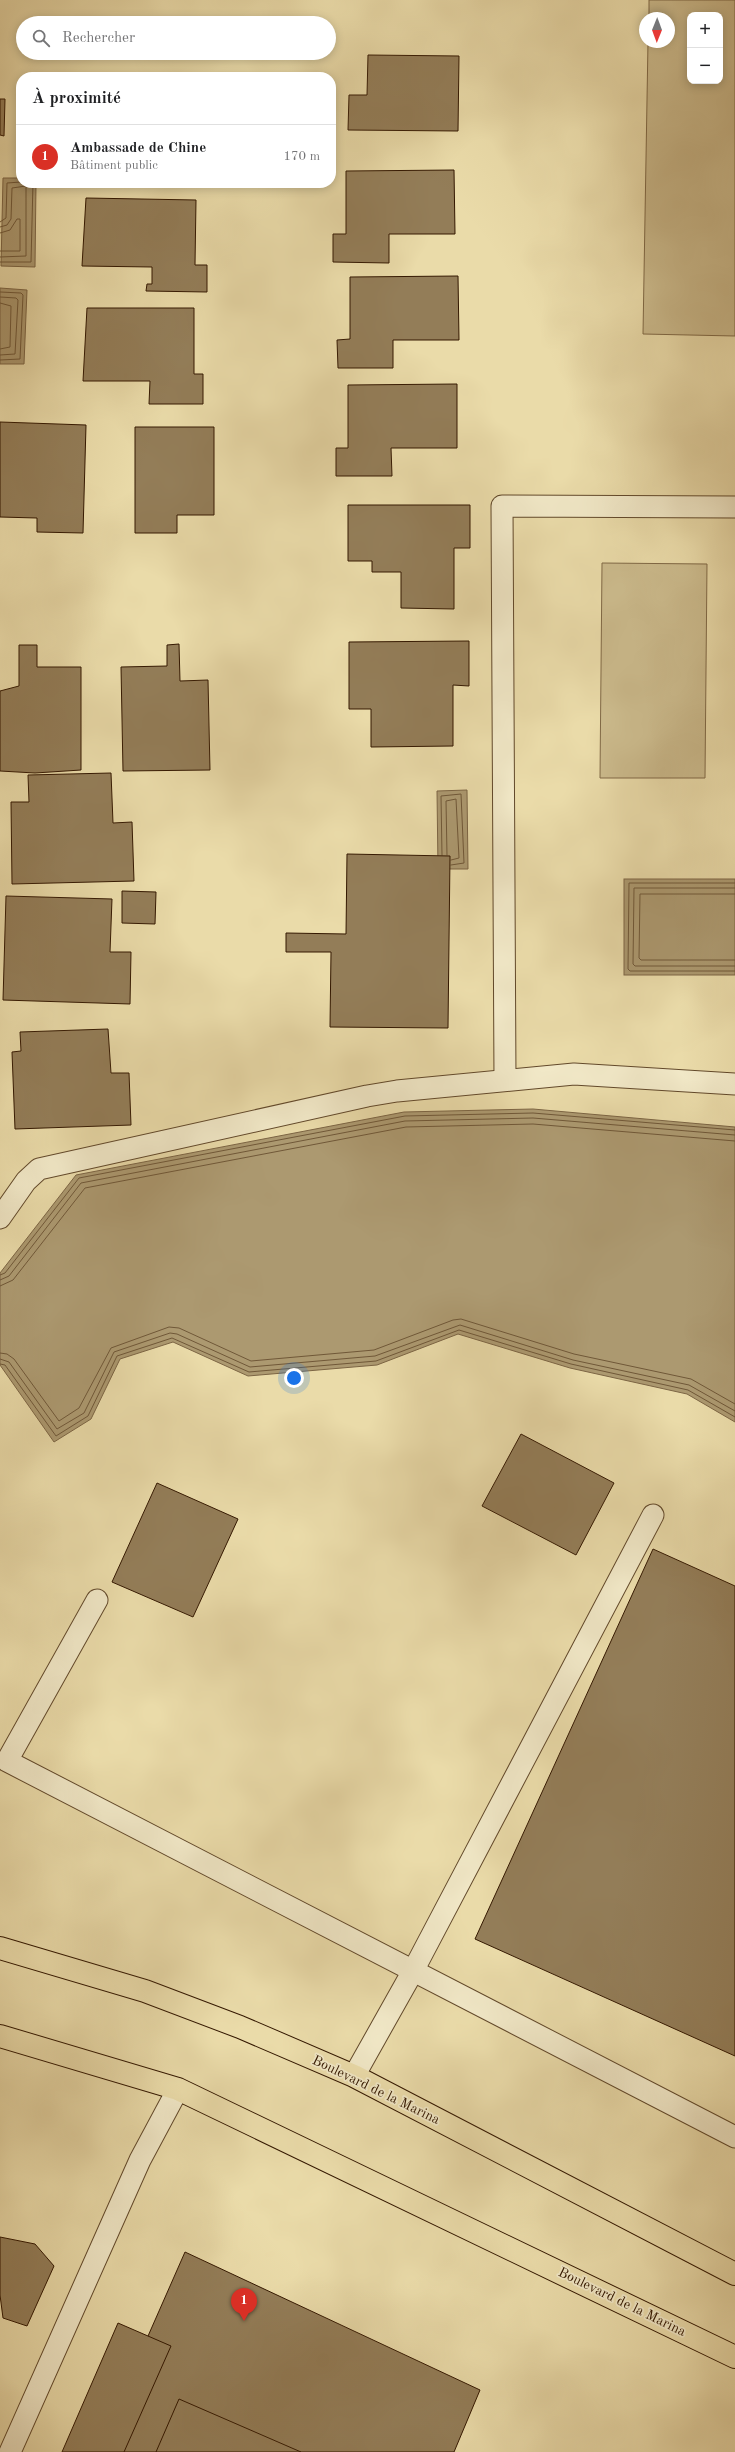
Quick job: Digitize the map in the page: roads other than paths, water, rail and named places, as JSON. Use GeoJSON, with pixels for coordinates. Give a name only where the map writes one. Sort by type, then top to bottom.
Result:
{"type":"FeatureCollection","features":[{"type":"Feature","properties":{"kind":"main road","name":"Boulevard de la Marina"},"geometry":{"type":"LineString","coordinates":[[0,1948],[145,1991],[240,2028],[354,2076],[735,2274]]}},
{"type":"Feature","properties":{"kind":"main road","name":"Boulevard de la Marina"},"geometry":{"type":"LineString","coordinates":[[0,2036],[178,2089],[735,2357]]}},
{"type":"Feature","properties":{"kind":"lane"},"geometry":{"type":"LineString","coordinates":[[505,1080],[502,506],[735,507]]}},
{"type":"Feature","properties":{"kind":"lane"},"geometry":{"type":"LineString","coordinates":[[0,1218],[26,1181],[39,1169],[55,1164],[367,1096],[505,1080],[574,1074],[735,1084]]}},
{"type":"Feature","properties":{"kind":"lane"},"geometry":{"type":"LineString","coordinates":[[354,2076],[413,1971],[653,1515]]}},
{"type":"Feature","properties":{"kind":"lane"},"geometry":{"type":"LineString","coordinates":[[97,1600],[7,1761],[735,2137]]}},
{"type":"Feature","properties":{"kind":"lane"},"geometry":{"type":"LineString","coordinates":[[10,2452],[140,2160],[178,2089]]}},
{"type":"Feature","properties":{"kind":"water"},"geometry":{"type":"Polygon","coordinates":[[[3,178],[16,178],[16,188],[36,188],[35,267],[1,266],[3,178]]]}},
{"type":"Feature","properties":{"kind":"water"},"geometry":{"type":"Polygon","coordinates":[[[0,288],[27,290],[24,364],[0,364],[0,288]]]}},
{"type":"Feature","properties":{"kind":"water"},"geometry":{"type":"Polygon","coordinates":[[[467,790],[468,869],[438,869],[437,791],[467,790]]]}},
{"type":"Feature","properties":{"kind":"water"},"geometry":{"type":"Polygon","coordinates":[[[624,879],[735,879],[735,975],[624,975],[624,879]]]}},
{"type":"Feature","properties":{"kind":"water"},"geometry":{"type":"Polygon","coordinates":[[[533,1109],[735,1127],[735,1422],[687,1394],[570,1368],[458,1334],[377,1365],[248,1376],[173,1342],[120,1359],[91,1419],[54,1442],[0,1365],[0,1273],[76,1175],[404,1112],[533,1109]]]}},
{"type":"Feature","properties":{"kind":"place","name":"Ambassade de Chine"},"geometry":{"type":"Point","coordinates":[244,2321]}}]}
